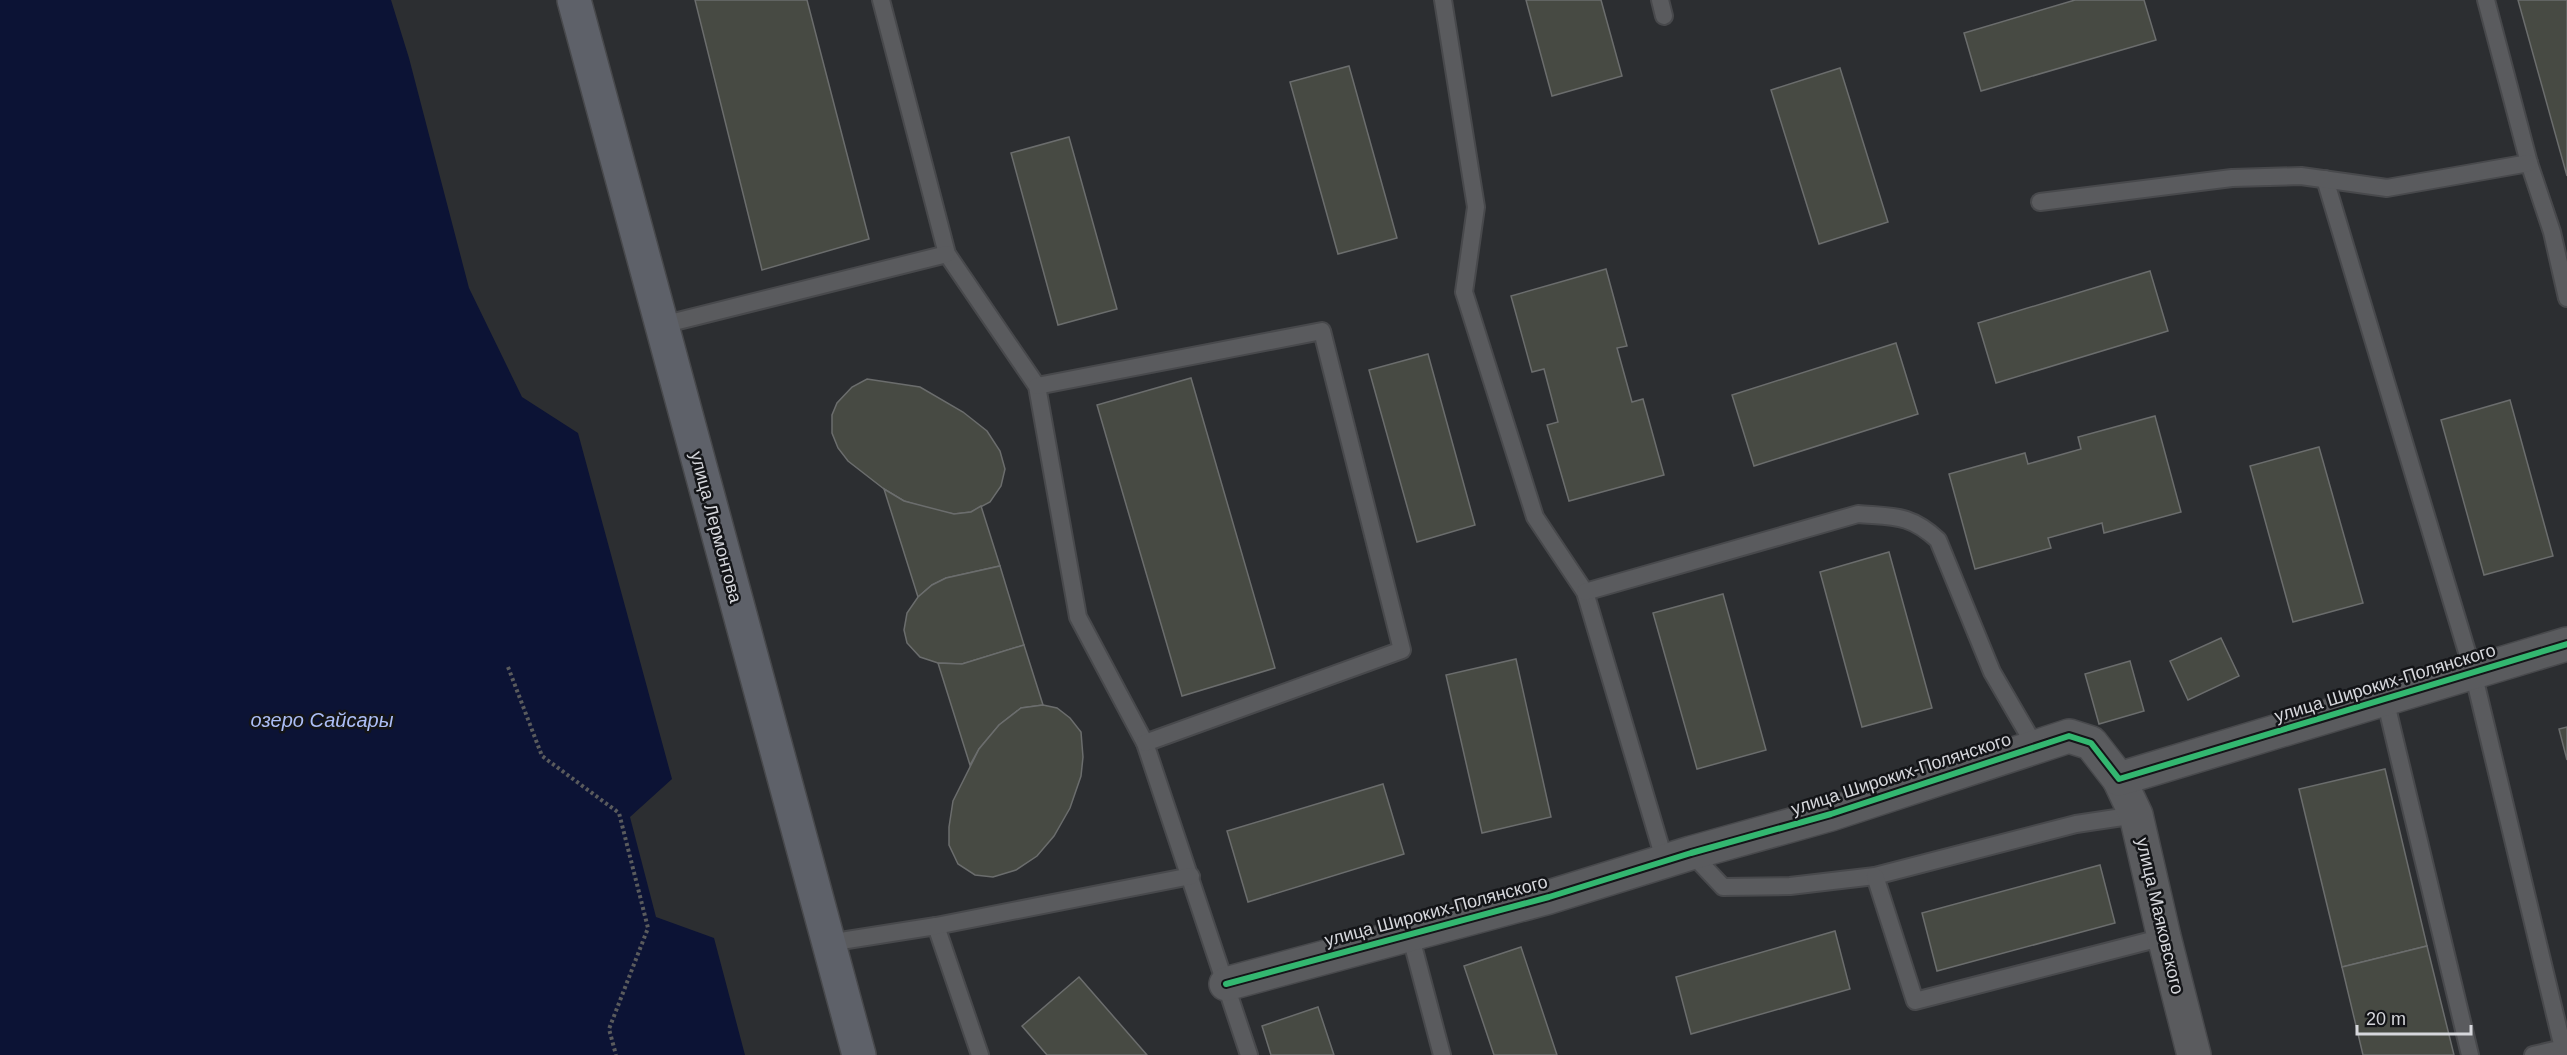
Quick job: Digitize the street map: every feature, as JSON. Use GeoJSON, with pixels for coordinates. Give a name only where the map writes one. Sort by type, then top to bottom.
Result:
{"type":"FeatureCollection","features":[{"type":"Feature","properties":{"kind":"main road","name":"улица Лермонтова"},"geometry":{"type":"LineString","coordinates":[[574,0],[859,1055]]}},
{"type":"Feature","properties":{"kind":"street","name":"улица Широких-Полянского"},"geometry":{"type":"LineString","coordinates":[[1226,984],[1549,897],[1831,814],[2069,736],[2091,743],[2119,779],[2567,644]]}},
{"type":"Feature","properties":{"kind":"street","name":"улица Маяковского"},"geometry":{"type":"LineString","coordinates":[[2119,779],[2136,815],[2194,1055]]}},
{"type":"Feature","properties":{"kind":"lane"},"geometry":{"type":"LineString","coordinates":[[880,0],[947,254],[1036,386],[1078,617],[1145,743],[1249,1055]]}},
{"type":"Feature","properties":{"kind":"lane"},"geometry":{"type":"LineString","coordinates":[[1443,0],[1476,207],[1464,291],[1535,517],[1586,592],[1678,858],[1723,888],[1790,886],[1875,876],[2076,824],[2136,815]]}},
{"type":"Feature","properties":{"kind":"lane"},"geometry":{"type":"LineString","coordinates":[[2486,0],[2529,164],[2560,230],[2567,298]]}},
{"type":"Feature","properties":{"kind":"lane"},"geometry":{"type":"LineString","coordinates":[[2040,202],[2232,178],[2301,176],[2387,188],[2529,164]]}},
{"type":"Feature","properties":{"kind":"lane"},"geometry":{"type":"LineString","coordinates":[[2325,179],[2473,672],[2563,1048],[2533,1055]]}},
{"type":"Feature","properties":{"kind":"lane"},"geometry":{"type":"LineString","coordinates":[[662,325],[947,254]]}},
{"type":"Feature","properties":{"kind":"lane"},"geometry":{"type":"LineString","coordinates":[[1036,386],[1322,331],[1402,650],[1145,743]]}},
{"type":"Feature","properties":{"kind":"lane"},"geometry":{"type":"LineString","coordinates":[[1586,592],[1857,514],[1904,517],[1925,529],[1938,540],[1992,672],[2035,746]]}},
{"type":"Feature","properties":{"kind":"lane"},"geometry":{"type":"LineString","coordinates":[[2385,699],[2470,1055]]}},
{"type":"Feature","properties":{"kind":"lane"},"geometry":{"type":"LineString","coordinates":[[828,943],[936,926],[1191,876]]}},
{"type":"Feature","properties":{"kind":"lane"},"geometry":{"type":"LineString","coordinates":[[1875,876],[1915,1000],[2164,937]]}},
{"type":"Feature","properties":{"kind":"lane"},"geometry":{"type":"LineString","coordinates":[[936,926],[980,1055]]}},
{"type":"Feature","properties":{"kind":"lane"},"geometry":{"type":"LineString","coordinates":[[1410,934],[1442,1055]]}},
{"type":"Feature","properties":{"kind":"path"},"geometry":{"type":"LineString","coordinates":[[508,667],[542,756],[620,813],[648,928],[609,1029],[616,1055]]}},
{"type":"Feature","properties":{"kind":"water","name":"озеро Сайсары"},"geometry":{"type":"Polygon","coordinates":[[[0,0],[391,0],[409,58],[469,288],[522,397],[578,433],[672,779],[630,817],[656,917],[714,938],[745,1055],[0,1055],[0,0]]]}},
{"type":"Feature","properties":{"kind":"building"},"geometry":{"type":"Polygon","coordinates":[[[695,0],[807,0],[869,239],[762,270],[695,0]]]}},
{"type":"Feature","properties":{"kind":"building"},"geometry":{"type":"Polygon","coordinates":[[[1526,0],[1601,0],[1622,76],[1552,96],[1526,0]]]}},
{"type":"Feature","properties":{"kind":"building"},"geometry":{"type":"Polygon","coordinates":[[[2075,0],[2144,0],[2156,40],[1981,91],[1964,33],[2075,0]]]}},
{"type":"Feature","properties":{"kind":"building"},"geometry":{"type":"Polygon","coordinates":[[[2518,0],[2567,0],[2567,176],[2518,0]]]}},
{"type":"Feature","properties":{"kind":"building"},"geometry":{"type":"Polygon","coordinates":[[[1349,66],[1397,238],[1338,254],[1290,82],[1349,66]]]}},
{"type":"Feature","properties":{"kind":"building"},"geometry":{"type":"Polygon","coordinates":[[[1840,68],[1888,222],[1819,244],[1771,90],[1840,68]]]}},
{"type":"Feature","properties":{"kind":"building"},"geometry":{"type":"Polygon","coordinates":[[[1069,137],[1117,309],[1058,325],[1011,153],[1069,137]]]}},
{"type":"Feature","properties":{"kind":"building"},"geometry":{"type":"Polygon","coordinates":[[[1606,269],[1627,346],[1617,348],[1632,402],[1643,399],[1664,475],[1569,501],[1547,425],[1558,422],[1544,369],[1532,372],[1511,296],[1606,269]]]}},
{"type":"Feature","properties":{"kind":"building"},"geometry":{"type":"Polygon","coordinates":[[[2150,271],[2168,331],[1996,383],[1978,323],[2150,271]]]}},
{"type":"Feature","properties":{"kind":"building"},"geometry":{"type":"Polygon","coordinates":[[[1896,343],[1918,414],[1754,466],[1732,395],[1896,343]]]}},
{"type":"Feature","properties":{"kind":"building"},"geometry":{"type":"Polygon","coordinates":[[[1428,354],[1475,525],[1417,542],[1369,370],[1428,354]]]}},
{"type":"Feature","properties":{"kind":"building"},"geometry":{"type":"Polygon","coordinates":[[[1191,378],[1275,668],[1182,696],[1097,405],[1191,378]]]}},
{"type":"Feature","properties":{"kind":"building"},"geometry":{"type":"Polygon","coordinates":[[[867,379],[920,387],[963,412],[987,431],[1000,451],[1005,469],[1001,486],[990,502],[971,512],[954,514],[934,510],[904,501],[884,489],[848,461],[838,448],[832,433],[832,415],[837,403],[852,387],[867,379]]]}},
{"type":"Feature","properties":{"kind":"building"},"geometry":{"type":"Polygon","coordinates":[[[2510,400],[2553,556],[2484,575],[2441,420],[2510,400]]]}},
{"type":"Feature","properties":{"kind":"building"},"geometry":{"type":"Polygon","coordinates":[[[2155,416],[2181,512],[2104,533],[2102,523],[2048,538],[2051,548],[1975,569],[1949,474],[2025,453],[2028,464],[2081,449],[2078,437],[2155,416]]]}},
{"type":"Feature","properties":{"kind":"building"},"geometry":{"type":"Polygon","coordinates":[[[2319,447],[2363,603],[2293,622],[2250,466],[2319,447]]]}},
{"type":"Feature","properties":{"kind":"building"},"geometry":{"type":"Polygon","coordinates":[[[884,489],[904,501],[954,514],[971,512],[981,506],[1000,566],[946,578],[932,585],[918,597],[884,489]]]}},
{"type":"Feature","properties":{"kind":"building"},"geometry":{"type":"Polygon","coordinates":[[[1889,552],[1932,708],[1862,727],[1820,572],[1889,552]]]}},
{"type":"Feature","properties":{"kind":"building"},"geometry":{"type":"Polygon","coordinates":[[[1000,566],[1024,645],[962,664],[938,663],[920,657],[907,643],[904,630],[907,613],[918,597],[932,585],[946,578],[1000,566]]]}},
{"type":"Feature","properties":{"kind":"building"},"geometry":{"type":"Polygon","coordinates":[[[1723,594],[1766,750],[1697,769],[1653,613],[1723,594]]]}},
{"type":"Feature","properties":{"kind":"building"},"geometry":{"type":"Polygon","coordinates":[[[2221,638],[2239,676],[2188,700],[2170,661],[2221,638]]]}},
{"type":"Feature","properties":{"kind":"building"},"geometry":{"type":"Polygon","coordinates":[[[1024,645],[1043,705],[1021,708],[999,725],[979,749],[970,765],[938,663],[962,664],[1024,645]]]}},
{"type":"Feature","properties":{"kind":"building"},"geometry":{"type":"Polygon","coordinates":[[[1516,659],[1551,817],[1482,833],[1446,675],[1516,659]]]}},
{"type":"Feature","properties":{"kind":"building"},"geometry":{"type":"Polygon","coordinates":[[[2130,661],[2144,711],[2099,724],[2085,674],[2130,661]]]}},
{"type":"Feature","properties":{"kind":"building"},"geometry":{"type":"Polygon","coordinates":[[[1043,705],[1057,708],[1070,718],[1081,732],[1083,757],[1081,776],[1070,808],[1054,836],[1037,856],[1016,870],[993,877],[975,875],[958,864],[949,845],[953,801],[979,749],[999,725],[1021,708],[1043,705]]]}},
{"type":"Feature","properties":{"kind":"building"},"geometry":{"type":"Polygon","coordinates":[[[2567,727],[2567,760],[2559,729],[2567,727]]]}},
{"type":"Feature","properties":{"kind":"building"},"geometry":{"type":"Polygon","coordinates":[[[2385,769],[2427,946],[2342,967],[2299,789],[2385,769]]]}},
{"type":"Feature","properties":{"kind":"building"},"geometry":{"type":"Polygon","coordinates":[[[1383,784],[1404,854],[1248,902],[1227,831],[1383,784]]]}},
{"type":"Feature","properties":{"kind":"building"},"geometry":{"type":"Polygon","coordinates":[[[2100,865],[2115,923],[1937,971],[1922,913],[2100,865]]]}},
{"type":"Feature","properties":{"kind":"building"},"geometry":{"type":"Polygon","coordinates":[[[1835,931],[1850,989],[1691,1034],[1676,977],[1835,931]]]}},
{"type":"Feature","properties":{"kind":"building"},"geometry":{"type":"Polygon","coordinates":[[[2427,946],[2454,1055],[2363,1055],[2342,967],[2427,946]]]}},
{"type":"Feature","properties":{"kind":"building"},"geometry":{"type":"Polygon","coordinates":[[[1521,947],[1557,1055],[1494,1055],[1464,966],[1521,947]]]}},
{"type":"Feature","properties":{"kind":"building"},"geometry":{"type":"Polygon","coordinates":[[[1079,977],[1147,1055],[1047,1055],[1022,1026],[1079,977]]]}},
{"type":"Feature","properties":{"kind":"building"},"geometry":{"type":"Polygon","coordinates":[[[1318,1007],[1334,1055],[1271,1055],[1262,1026],[1318,1007]]]}},
{"type":"Feature","properties":{"kind":"cycle path"},"geometry":{"type":"LineString","coordinates":[[1226,984],[1549,897],[1691,853],[1831,814],[2069,736],[2091,743],[2119,779],[2567,644]]}}]}
